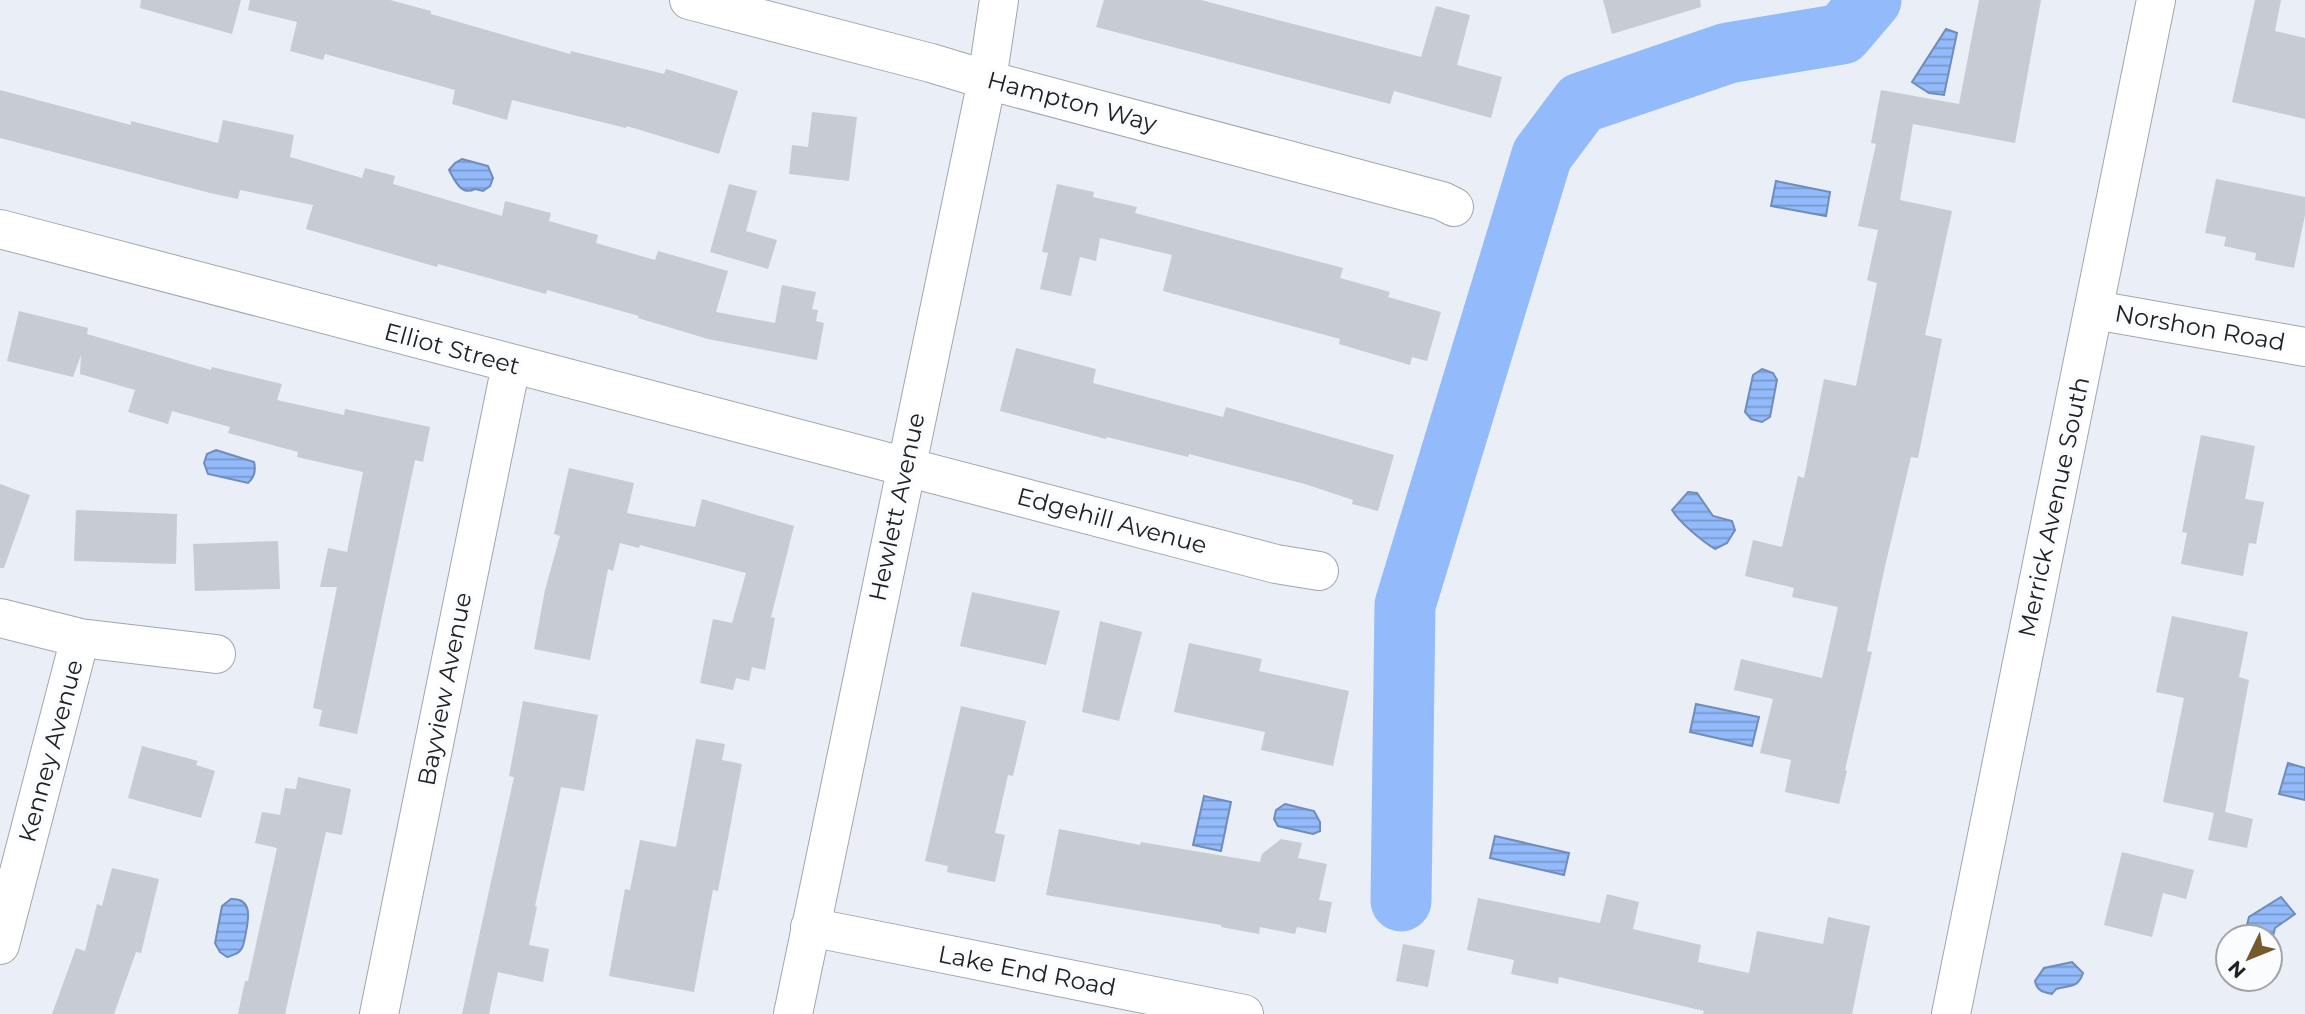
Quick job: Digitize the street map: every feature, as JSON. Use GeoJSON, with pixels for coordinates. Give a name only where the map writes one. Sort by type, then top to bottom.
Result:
{"type":"FeatureCollection","features":[{"type":"Feature","properties":{"kind":"street","name":"Hampton Way"},"geometry":{"type":"LineString","coordinates":[[689,0],[1442,201],[1454,207]]}},
{"type":"Feature","properties":{"kind":"street","name":"Hewlett Avenue"},"geometry":{"type":"LineString","coordinates":[[793,1014],[987,80],[999,0]]}},
{"type":"Feature","properties":{"kind":"street","name":"Merrick Avenue South"},"geometry":{"type":"LineString","coordinates":[[1951,1014],[2156,0]]}},
{"type":"Feature","properties":{"kind":"street","name":"Elliot Street"},"geometry":{"type":"LineString","coordinates":[[0,229],[905,467]]}},
{"type":"Feature","properties":{"kind":"street","name":"Norshon Road"},"geometry":{"type":"LineString","coordinates":[[2095,310],[2305,347]]}},
{"type":"Feature","properties":{"kind":"street","name":"Bayview Avenue"},"geometry":{"type":"LineString","coordinates":[[379,1014],[511,365]]}},
{"type":"Feature","properties":{"kind":"street","name":"Edgehill Avenue"},"geometry":{"type":"LineString","coordinates":[[905,467],[1276,564],[1319,571]]}},
{"type":"Feature","properties":{"kind":"street"},"geometry":{"type":"LineString","coordinates":[[0,618],[80,638],[216,654]]}},
{"type":"Feature","properties":{"kind":"street","name":"Kenney Avenue"},"geometry":{"type":"LineString","coordinates":[[0,945],[80,638]]}},
{"type":"Feature","properties":{"kind":"street","name":"Lake End Road"},"geometry":{"type":"LineString","coordinates":[[810,927],[1244,1014]]}},
{"type":"Feature","properties":{"kind":"water"},"geometry":{"type":"Polygon","coordinates":[[[1946,29],[1957,33],[1944,95],[1929,93],[1912,82],[1946,29]]]}},
{"type":"Feature","properties":{"kind":"water"},"geometry":{"type":"Polygon","coordinates":[[[462,159],[488,166],[493,178],[490,186],[483,191],[462,189],[449,170],[462,159]]]}},
{"type":"Feature","properties":{"kind":"water"},"geometry":{"type":"Polygon","coordinates":[[[1776,181],[1830,192],[1826,216],[1771,206],[1776,181]]]}},
{"type":"Feature","properties":{"kind":"water"},"geometry":{"type":"Polygon","coordinates":[[[1762,369],[1773,373],[1777,380],[1770,417],[1762,422],[1751,419],[1745,412],[1753,375],[1762,369]]]}},
{"type":"Feature","properties":{"kind":"water"},"geometry":{"type":"Polygon","coordinates":[[[216,450],[254,462],[254,473],[250,481],[248,483],[208,474],[204,463],[207,454],[216,450]]]}},
{"type":"Feature","properties":{"kind":"water"},"geometry":{"type":"Polygon","coordinates":[[[1688,492],[1697,493],[1713,516],[1732,521],[1735,530],[1727,543],[1715,549],[1675,515],[1672,510],[1688,492]]]}},
{"type":"Feature","properties":{"kind":"water"},"geometry":{"type":"Polygon","coordinates":[[[1696,704],[1759,717],[1752,746],[1690,732],[1696,704]]]}},
{"type":"Feature","properties":{"kind":"water"},"geometry":{"type":"Polygon","coordinates":[[[2288,763],[2305,768],[2305,800],[2279,794],[2288,763]]]}},
{"type":"Feature","properties":{"kind":"water"},"geometry":{"type":"Polygon","coordinates":[[[1204,796],[1231,802],[1221,851],[1193,845],[1204,796]]]}},
{"type":"Feature","properties":{"kind":"water"},"geometry":{"type":"Polygon","coordinates":[[[1285,804],[1314,811],[1320,822],[1320,831],[1313,834],[1278,826],[1274,819],[1276,810],[1285,804]]]}},
{"type":"Feature","properties":{"kind":"water"},"geometry":{"type":"Polygon","coordinates":[[[1495,836],[1569,853],[1564,875],[1490,858],[1495,836]]]}},
{"type":"Feature","properties":{"kind":"water"},"geometry":{"type":"Polygon","coordinates":[[[2281,897],[2295,914],[2282,923],[2248,923],[2249,917],[2281,897]]]}},
{"type":"Feature","properties":{"kind":"water"},"geometry":{"type":"Polygon","coordinates":[[[231,899],[246,905],[248,920],[242,948],[238,953],[227,957],[215,943],[222,906],[231,899]]]}},
{"type":"Feature","properties":{"kind":"water"},"geometry":{"type":"Polygon","coordinates":[[[2072,962],[2083,973],[2076,984],[2056,989],[2052,994],[2037,987],[2035,981],[2044,968],[2072,962]]]}},
{"type":"Feature","properties":{"kind":"building"},"geometry":{"type":"Polygon","coordinates":[[[141,0],[241,0],[232,34],[140,8],[141,0]]]}},
{"type":"Feature","properties":{"kind":"building"},"geometry":{"type":"Polygon","coordinates":[[[250,0],[390,0],[570,54],[571,51],[664,74],[666,69],[738,91],[719,154],[627,126],[626,128],[512,100],[507,120],[452,104],[455,90],[325,54],[323,60],[290,51],[297,22],[248,10],[250,0]]]}},
{"type":"Feature","properties":{"kind":"building"},"geometry":{"type":"Polygon","coordinates":[[[1104,0],[1201,0],[1421,57],[1436,6],[1470,15],[1457,65],[1502,77],[1491,118],[1394,91],[1390,104],[1096,27],[1104,0]]]}},
{"type":"Feature","properties":{"kind":"building"},"geometry":{"type":"Polygon","coordinates":[[[1603,0],[1700,0],[1701,7],[1612,34],[1603,0]]]}},
{"type":"Feature","properties":{"kind":"building"},"geometry":{"type":"Polygon","coordinates":[[[1979,0],[2041,0],[2015,143],[1913,124],[1900,200],[1952,211],[1925,335],[1942,339],[1918,458],[1911,457],[1885,566],[1867,651],[1872,652],[1839,804],[1785,792],[1791,760],[1760,753],[1773,699],[1734,690],[1741,659],[1822,678],[1838,607],[1792,597],[1794,588],[1745,576],[1753,540],[1782,547],[1798,476],[1804,478],[1824,379],[1856,386],[1877,283],[1867,280],[1878,230],[1858,226],[1876,144],[1871,143],[1881,90],[1959,104],[1979,0]]]}},
{"type":"Feature","properties":{"kind":"building"},"geometry":{"type":"Polygon","coordinates":[[[2255,0],[2281,0],[2275,31],[2305,38],[2305,119],[2232,102],[2255,0]]]}},
{"type":"Feature","properties":{"kind":"building"},"geometry":{"type":"Polygon","coordinates":[[[0,90],[131,125],[131,121],[218,143],[223,120],[294,135],[290,157],[362,178],[365,168],[395,176],[393,184],[502,216],[505,201],[551,213],[549,221],[598,235],[596,243],[655,260],[658,251],[728,271],[716,312],[775,323],[782,285],[816,292],[812,309],[818,310],[816,321],[824,323],[817,360],[708,339],[547,290],[546,294],[438,264],[437,267],[306,229],[313,205],[240,190],[238,199],[0,138],[0,90]]]}},
{"type":"Feature","properties":{"kind":"building"},"geometry":{"type":"Polygon","coordinates":[[[812,112],[857,117],[849,181],[789,174],[792,145],[808,147],[812,112]]]}},
{"type":"Feature","properties":{"kind":"building"},"geometry":{"type":"Polygon","coordinates":[[[2216,179],[2305,197],[2305,215],[2294,268],[2255,260],[2256,253],[2224,246],[2226,237],[2205,233],[2216,179]]]}},
{"type":"Feature","properties":{"kind":"building"},"geometry":{"type":"Polygon","coordinates":[[[729,184],[757,191],[746,231],[777,240],[768,269],[710,252],[729,184]]]}},
{"type":"Feature","properties":{"kind":"building"},"geometry":{"type":"Polygon","coordinates":[[[1057,184],[1094,192],[1093,197],[1137,207],[1135,213],[1343,268],[1340,278],[1390,292],[1388,297],[1441,312],[1427,361],[1412,357],[1410,365],[1339,344],[1340,339],[1163,291],[1172,255],[1100,238],[1096,261],[1080,257],[1071,296],[1040,289],[1048,253],[1042,252],[1057,184]]]}},
{"type":"Feature","properties":{"kind":"building"},"geometry":{"type":"Polygon","coordinates":[[[19,311],[88,328],[87,334],[211,370],[212,367],[282,384],[277,400],[344,415],[345,409],[430,427],[423,462],[415,460],[357,734],[319,726],[322,710],[313,708],[337,587],[320,587],[328,548],[347,552],[363,472],[297,457],[298,452],[228,433],[230,427],[172,411],[168,424],[128,412],[135,390],[80,374],[81,355],[73,377],[7,361],[19,311]]]}},
{"type":"Feature","properties":{"kind":"building"},"geometry":{"type":"Polygon","coordinates":[[[1016,348],[1096,369],[1093,383],[1223,417],[1226,407],[1394,455],[1378,511],[1352,504],[1353,500],[1305,484],[1189,454],[1188,457],[1107,437],[1106,439],[1000,411],[1016,348]]]}},
{"type":"Feature","properties":{"kind":"building"},"geometry":{"type":"Polygon","coordinates":[[[2201,435],[2255,446],[2245,499],[2264,502],[2256,544],[2249,543],[2243,576],[2181,564],[2187,533],[2182,532],[2201,435]]]}},
{"type":"Feature","properties":{"kind":"building"},"geometry":{"type":"Polygon","coordinates":[[[569,468],[634,483],[627,513],[695,527],[702,499],[794,526],[771,617],[775,618],[765,670],[752,667],[749,681],[736,678],[733,690],[700,683],[713,619],[732,623],[746,573],[640,545],[639,548],[620,543],[613,571],[608,569],[590,660],[534,649],[545,590],[560,536],[554,534],[569,468]]]}},
{"type":"Feature","properties":{"kind":"building"},"geometry":{"type":"Polygon","coordinates":[[[0,484],[30,495],[4,568],[0,568],[0,484]]]}},
{"type":"Feature","properties":{"kind":"building"},"geometry":{"type":"Polygon","coordinates":[[[76,510],[177,514],[176,564],[74,561],[76,510]]]}},
{"type":"Feature","properties":{"kind":"building"},"geometry":{"type":"Polygon","coordinates":[[[278,541],[280,589],[195,591],[193,544],[278,541]]]}},
{"type":"Feature","properties":{"kind":"building"},"geometry":{"type":"Polygon","coordinates":[[[972,592],[1060,611],[1046,665],[960,646],[972,592]]]}},
{"type":"Feature","properties":{"kind":"building"},"geometry":{"type":"Polygon","coordinates":[[[2172,616],[2248,632],[2239,677],[2249,680],[2225,812],[2253,819],[2247,848],[2208,840],[2214,813],[2163,802],[2184,698],[2156,692],[2172,616]]]}},
{"type":"Feature","properties":{"kind":"building"},"geometry":{"type":"Polygon","coordinates":[[[1100,621],[1142,632],[1119,721],[1082,712],[1100,621]]]}},
{"type":"Feature","properties":{"kind":"building"},"geometry":{"type":"Polygon","coordinates":[[[1189,643],[1262,659],[1259,671],[1349,691],[1333,766],[1261,750],[1265,732],[1174,712],[1189,643]]]}},
{"type":"Feature","properties":{"kind":"building"},"geometry":{"type":"Polygon","coordinates":[[[523,701],[598,715],[584,791],[561,787],[535,906],[537,907],[529,945],[549,949],[543,982],[498,972],[489,1014],[462,1014],[514,777],[509,776],[523,701]]]}},
{"type":"Feature","properties":{"kind":"building"},"geometry":{"type":"Polygon","coordinates":[[[961,706],[1026,721],[1013,776],[1008,775],[995,833],[1005,835],[995,882],[947,872],[948,866],[925,861],[961,706]]]}},
{"type":"Feature","properties":{"kind":"building"},"geometry":{"type":"Polygon","coordinates":[[[696,739],[725,744],[722,760],[742,764],[718,891],[713,890],[694,992],[609,976],[625,889],[630,890],[640,840],[676,847],[696,739]]]}},
{"type":"Feature","properties":{"kind":"building"},"geometry":{"type":"Polygon","coordinates":[[[142,746],[198,761],[196,765],[215,771],[201,818],[128,798],[142,746]]]}},
{"type":"Feature","properties":{"kind":"building"},"geometry":{"type":"Polygon","coordinates":[[[298,777],[351,789],[342,835],[326,832],[285,1014],[238,1014],[245,981],[248,981],[277,848],[255,843],[262,812],[280,815],[285,788],[296,789],[298,777]]]}},
{"type":"Feature","properties":{"kind":"building"},"geometry":{"type":"Polygon","coordinates":[[[1059,829],[1140,845],[1141,842],[1260,862],[1262,854],[1281,839],[1302,843],[1298,858],[1327,864],[1319,900],[1332,902],[1326,933],[1297,927],[1295,934],[1260,927],[1259,934],[1046,895],[1059,829]]]}},
{"type":"Feature","properties":{"kind":"building"},"geometry":{"type":"Polygon","coordinates":[[[2122,852],[2194,870],[2186,899],[2163,893],[2152,937],[2104,925],[2122,852]]]}},
{"type":"Feature","properties":{"kind":"building"},"geometry":{"type":"Polygon","coordinates":[[[112,868],[159,879],[141,953],[136,952],[114,1014],[52,1014],[76,948],[85,951],[97,904],[102,906],[112,868]]]}},
{"type":"Feature","properties":{"kind":"building"},"geometry":{"type":"Polygon","coordinates":[[[1607,894],[1639,902],[1633,929],[1701,945],[1698,962],[1749,973],[1757,931],[1823,944],[1828,917],[1870,926],[1852,1014],[1703,1014],[1704,1011],[1559,977],[1558,984],[1511,974],[1514,960],[1467,950],[1478,898],[1600,923],[1607,894]]]}},
{"type":"Feature","properties":{"kind":"building"},"geometry":{"type":"Polygon","coordinates":[[[1403,944],[1435,950],[1428,987],[1396,981],[1403,944]]]}},
{"type":"Feature","properties":{"kind":"waterway"},"geometry":{"type":"LineString","coordinates":[[1401,901],[1405,605],[1542,155],[1581,103],[1728,53],[1842,34],[1871,0]]}}]}
